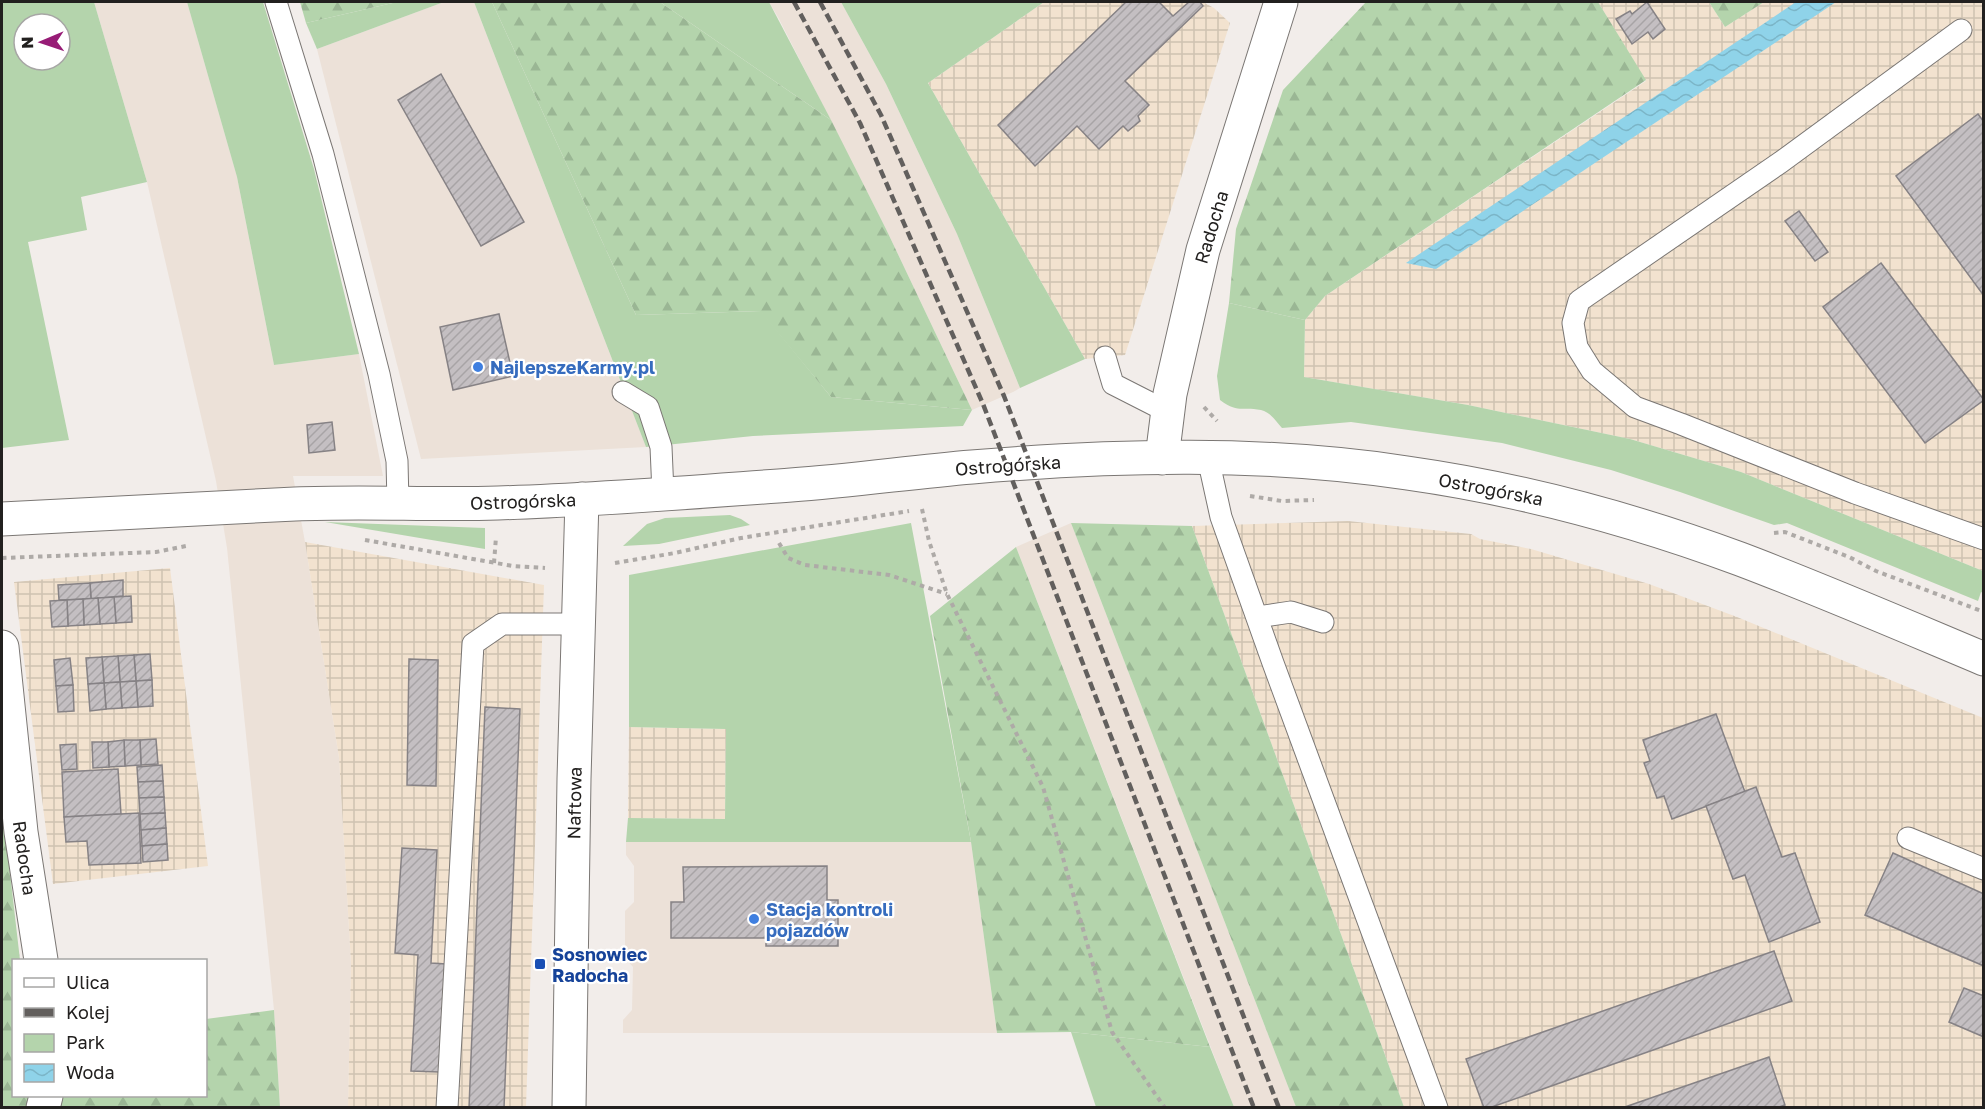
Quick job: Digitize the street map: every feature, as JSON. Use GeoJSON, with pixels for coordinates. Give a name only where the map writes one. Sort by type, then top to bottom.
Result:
{"type":"FeatureCollection","features":[{"type":"Feature","properties":{"kind":"street","name":"Radocha"},"geometry":{"type":"LineString","coordinates":[[1162,458],[1178,352],[1203,250],[1281,2]]}},
{"type":"Feature","properties":{"kind":"street","name":"Ostrogórska"},"geometry":{"type":"LineString","coordinates":[[2,519],[299,504],[495,503],[582,499],[793,485],[1058,461],[1208,458],[1322,463],[1406,472],[1490,488],[1573,506],[1652,529],[1741,560],[1983,659]]}},
{"type":"Feature","properties":{"kind":"street","name":"Naftowa"},"geometry":{"type":"LineString","coordinates":[[569,1107],[574,778],[582,499]]}},
{"type":"Feature","properties":{"kind":"street","name":"Radocha"},"geometry":{"type":"LineString","coordinates":[[2,647],[21,832],[40,959]]}},
{"type":"Feature","properties":{"kind":"lane"},"geometry":{"type":"LineString","coordinates":[[276,2],[323,154],[379,374],[397,461],[398,504]]}},
{"type":"Feature","properties":{"kind":"lane"},"geometry":{"type":"LineString","coordinates":[[1961,30],[1781,162],[1579,301],[1573,324],[1577,347],[1592,371],[1635,407],[1855,493],[1983,539]]}},
{"type":"Feature","properties":{"kind":"lane"},"geometry":{"type":"LineString","coordinates":[[1105,357],[1113,384],[1168,412]]}},
{"type":"Feature","properties":{"kind":"lane"},"geometry":{"type":"LineString","coordinates":[[623,392],[648,407],[661,447],[663,493]]}},
{"type":"Feature","properties":{"kind":"lane"},"geometry":{"type":"LineString","coordinates":[[1208,458],[1221,517],[1437,1107]]}},
{"type":"Feature","properties":{"kind":"lane"},"geometry":{"type":"LineString","coordinates":[[1258,617],[1291,612],[1323,622]]}},
{"type":"Feature","properties":{"kind":"lane"},"geometry":{"type":"LineString","coordinates":[[447,1107],[473,644],[502,624],[579,624]]}},
{"type":"Feature","properties":{"kind":"lane"},"geometry":{"type":"LineString","coordinates":[[1908,838],[1983,869]]}},
{"type":"Feature","properties":{"kind":"path"},"geometry":{"type":"LineString","coordinates":[[1201,398],[1208,414],[1222,424]]}},
{"type":"Feature","properties":{"kind":"path"},"geometry":{"type":"LineString","coordinates":[[1271,499],[1297,501],[1323,499]]}},
{"type":"Feature","properties":{"kind":"path"},"geometry":{"type":"LineString","coordinates":[[360,539],[513,566],[543,568],[580,566],[651,557],[741,538],[922,508],[929,541],[947,594],[1043,787],[1112,1032],[1165,1107]]}},
{"type":"Feature","properties":{"kind":"path"},"geometry":{"type":"LineString","coordinates":[[779,543],[788,558],[806,565],[889,575],[947,594]]}},
{"type":"Feature","properties":{"kind":"path"},"geometry":{"type":"LineString","coordinates":[[2,558],[166,551],[191,544]]}},
{"type":"Feature","properties":{"kind":"shaded area"},"geometry":{"type":"Polygon","coordinates":[[[94,2],[187,2],[237,177],[274,365],[359,354],[383,476],[293,476],[339,758],[351,964],[348,1107],[280,1107],[274,1010],[227,548],[216,481],[147,182],[94,2]]]}},
{"type":"Feature","properties":{"kind":"shaded area"},"geometry":{"type":"Polygon","coordinates":[[[444,2],[474,2],[646,447],[421,459],[317,49],[444,2]]]}},
{"type":"Feature","properties":{"kind":"shaded area"},"geometry":{"type":"Polygon","coordinates":[[[769,2],[841,2],[886,84],[957,234],[1020,388],[972,410],[886,229],[769,2]]]}},
{"type":"Feature","properties":{"kind":"shaded area"},"geometry":{"type":"Polygon","coordinates":[[[1044,2],[1203,2],[1214,8],[1230,23],[1125,355],[1085,359],[928,83],[1044,2]]]}},
{"type":"Feature","properties":{"kind":"shaded area"},"geometry":{"type":"Polygon","coordinates":[[[1598,2],[1709,2],[1725,27],[1764,2],[1983,2],[1983,571],[1741,472],[1630,439],[1468,405],[1304,377],[1305,320],[1325,296],[1646,81],[1598,2]]]}},
{"type":"Feature","properties":{"kind":"shaded area"},"geometry":{"type":"Polygon","coordinates":[[[1348,521],[1471,534],[1480,539],[1531,549],[1649,584],[1737,617],[1983,718],[1983,1107],[1404,1107],[1192,526],[1348,521]]]}},
{"type":"Feature","properties":{"kind":"shaded area"},"geometry":{"type":"Polygon","coordinates":[[[1071,523],[1296,1107],[1234,1107],[1016,547],[1071,523]]]}},
{"type":"Feature","properties":{"kind":"shaded area"},"geometry":{"type":"Polygon","coordinates":[[[305,542],[544,585],[526,1107],[348,1107],[351,964],[339,758],[305,542]]]}},
{"type":"Feature","properties":{"kind":"shaded area"},"geometry":{"type":"Polygon","coordinates":[[[170,568],[208,866],[53,884],[14,582],[170,568]]]}},
{"type":"Feature","properties":{"kind":"shaded area"},"geometry":{"type":"Polygon","coordinates":[[[629,727],[726,729],[725,819],[628,818],[629,727]]]}},
{"type":"Feature","properties":{"kind":"shaded area"},"geometry":{"type":"Polygon","coordinates":[[[626,842],[971,842],[997,1033],[623,1033],[623,1020],[632,1010],[633,967],[625,958],[625,911],[634,902],[634,866],[626,855],[626,842]]]}},
{"type":"Feature","properties":{"kind":"green space"},"geometry":{"type":"Polygon","coordinates":[[[2,2],[94,2],[147,182],[81,197],[87,230],[28,242],[69,440],[2,448],[2,2]]]}},
{"type":"Feature","properties":{"kind":"green space"},"geometry":{"type":"Polygon","coordinates":[[[187,2],[263,2],[314,169],[359,354],[274,365],[237,177],[187,2]]]}},
{"type":"Feature","properties":{"kind":"green space"},"geometry":{"type":"Polygon","coordinates":[[[300,2],[397,2],[306,23],[300,2]]]}},
{"type":"Feature","properties":{"kind":"green space"},"geometry":{"type":"Polygon","coordinates":[[[397,2],[444,2],[317,49],[306,23],[397,2]]]}},
{"type":"Feature","properties":{"kind":"green space"},"geometry":{"type":"Polygon","coordinates":[[[474,2],[492,2],[636,315],[761,311],[831,397],[972,410],[963,426],[753,436],[646,447],[474,2]]]}},
{"type":"Feature","properties":{"kind":"green space"},"geometry":{"type":"Polygon","coordinates":[[[492,2],[660,2],[831,120],[886,229],[972,410],[831,397],[760,311],[636,315],[492,2]]]}},
{"type":"Feature","properties":{"kind":"green space"},"geometry":{"type":"Polygon","coordinates":[[[660,2],[769,2],[831,120],[660,2]]]}},
{"type":"Feature","properties":{"kind":"green space"},"geometry":{"type":"Polygon","coordinates":[[[841,2],[1044,2],[928,83],[1085,359],[1020,388],[957,234],[886,84],[841,2]]]}},
{"type":"Feature","properties":{"kind":"green space"},"geometry":{"type":"Polygon","coordinates":[[[1366,2],[1598,2],[1646,80],[1325,296],[1305,320],[1229,303],[1236,229],[1283,90],[1366,2]]]}},
{"type":"Feature","properties":{"kind":"green space"},"geometry":{"type":"Polygon","coordinates":[[[1709,2],[1764,2],[1725,27],[1709,2]]]}},
{"type":"Feature","properties":{"kind":"green space"},"geometry":{"type":"Polygon","coordinates":[[[1229,303],[1305,320],[1304,377],[1468,405],[1630,439],[1741,472],[1983,571],[1983,593],[1981,592],[1978,601],[1787,523],[1774,525],[1611,470],[1502,443],[1351,422],[1282,428],[1273,417],[1264,411],[1236,408],[1220,400],[1217,376],[1229,303]]]}},
{"type":"Feature","properties":{"kind":"green space"},"geometry":{"type":"Polygon","coordinates":[[[730,515],[750,525],[659,544],[623,546],[647,524],[665,518],[730,515]]]}},
{"type":"Feature","properties":{"kind":"green space"},"geometry":{"type":"Polygon","coordinates":[[[325,522],[485,528],[485,549],[325,522]]]}},
{"type":"Feature","properties":{"kind":"green space"},"geometry":{"type":"Polygon","coordinates":[[[911,523],[971,842],[626,842],[628,818],[725,819],[726,729],[629,727],[629,575],[911,523]]]}},
{"type":"Feature","properties":{"kind":"green space"},"geometry":{"type":"Polygon","coordinates":[[[1071,523],[1192,526],[1404,1107],[1296,1107],[1071,523]]]}},
{"type":"Feature","properties":{"kind":"green space"},"geometry":{"type":"Polygon","coordinates":[[[1016,547],[1210,1047],[1071,1032],[997,1033],[971,842],[930,616],[1016,547]]]}},
{"type":"Feature","properties":{"kind":"green space"},"geometry":{"type":"Polygon","coordinates":[[[2,804],[20,959],[12,959],[12,1097],[207,1097],[207,1019],[274,1010],[280,1107],[2,1107],[2,804]]]}},
{"type":"Feature","properties":{"kind":"green space"},"geometry":{"type":"Polygon","coordinates":[[[1071,1032],[1210,1047],[1234,1107],[1096,1107],[1071,1032]]]}},
{"type":"Feature","properties":{"kind":"water"},"geometry":{"type":"Polygon","coordinates":[[[1796,2],[1836,2],[1436,269],[1406,263],[1796,2]]]}},
{"type":"Feature","properties":{"kind":"building"},"geometry":{"type":"Polygon","coordinates":[[[1126,2],[1159,2],[1173,16],[1189,2],[1200,2],[1203,6],[1125,81],[1149,105],[1138,116],[1140,121],[1128,131],[1123,126],[1099,149],[1077,126],[1035,166],[998,125],[1126,2]]]}},
{"type":"Feature","properties":{"kind":"building"},"geometry":{"type":"Polygon","coordinates":[[[1647,2],[1665,29],[1653,39],[1648,32],[1632,44],[1616,19],[1630,11],[1632,14],[1647,2]]]}},
{"type":"Feature","properties":{"kind":"building"},"geometry":{"type":"Polygon","coordinates":[[[441,74],[524,222],[481,246],[398,100],[441,74]]]}},
{"type":"Feature","properties":{"kind":"building"},"geometry":{"type":"Polygon","coordinates":[[[1978,114],[1984,122],[1984,296],[1896,176],[1978,114]]]}},
{"type":"Feature","properties":{"kind":"building"},"geometry":{"type":"Polygon","coordinates":[[[1799,211],[1828,252],[1815,261],[1785,221],[1799,211]]]}},
{"type":"Feature","properties":{"kind":"building"},"geometry":{"type":"Polygon","coordinates":[[[1881,263],[1984,400],[1925,443],[1823,307],[1881,263]]]}},
{"type":"Feature","properties":{"kind":"building"},"geometry":{"type":"Polygon","coordinates":[[[499,314],[513,376],[453,390],[440,327],[499,314]]]}},
{"type":"Feature","properties":{"kind":"building"},"geometry":{"type":"Polygon","coordinates":[[[332,422],[335,450],[309,453],[307,425],[332,422]]]}},
{"type":"Feature","properties":{"kind":"building"},"geometry":{"type":"Polygon","coordinates":[[[123,580],[123,596],[91,599],[90,583],[123,580]]]}},
{"type":"Feature","properties":{"kind":"building"},"geometry":{"type":"Polygon","coordinates":[[[90,583],[91,599],[59,600],[58,585],[90,583]]]}},
{"type":"Feature","properties":{"kind":"building"},"geometry":{"type":"Polygon","coordinates":[[[131,596],[132,622],[116,623],[114,597],[131,596]]]}},
{"type":"Feature","properties":{"kind":"building"},"geometry":{"type":"Polygon","coordinates":[[[114,597],[116,623],[100,624],[98,598],[114,597]]]}},
{"type":"Feature","properties":{"kind":"building"},"geometry":{"type":"Polygon","coordinates":[[[98,598],[100,624],[84,625],[83,599],[98,598]]]}},
{"type":"Feature","properties":{"kind":"building"},"geometry":{"type":"Polygon","coordinates":[[[83,599],[84,625],[68,626],[67,600],[83,599]]]}},
{"type":"Feature","properties":{"kind":"building"},"geometry":{"type":"Polygon","coordinates":[[[67,600],[68,626],[52,627],[50,601],[67,600]]]}},
{"type":"Feature","properties":{"kind":"building"},"geometry":{"type":"Polygon","coordinates":[[[150,654],[152,680],[136,681],[134,655],[150,654]]]}},
{"type":"Feature","properties":{"kind":"building"},"geometry":{"type":"Polygon","coordinates":[[[134,655],[136,681],[120,682],[118,656],[134,655]]]}},
{"type":"Feature","properties":{"kind":"building"},"geometry":{"type":"Polygon","coordinates":[[[118,656],[120,682],[104,683],[102,657],[118,656]]]}},
{"type":"Feature","properties":{"kind":"building"},"geometry":{"type":"Polygon","coordinates":[[[102,657],[104,683],[88,684],[86,658],[102,657]]]}},
{"type":"Feature","properties":{"kind":"building"},"geometry":{"type":"Polygon","coordinates":[[[70,658],[73,685],[56,686],[54,660],[70,658]]]}},
{"type":"Feature","properties":{"kind":"building"},"geometry":{"type":"Polygon","coordinates":[[[409,659],[438,660],[436,786],[407,785],[409,659]]]}},
{"type":"Feature","properties":{"kind":"building"},"geometry":{"type":"Polygon","coordinates":[[[152,680],[153,706],[138,707],[136,681],[152,680]]]}},
{"type":"Feature","properties":{"kind":"building"},"geometry":{"type":"Polygon","coordinates":[[[136,681],[138,707],[122,708],[120,682],[136,681]]]}},
{"type":"Feature","properties":{"kind":"building"},"geometry":{"type":"Polygon","coordinates":[[[120,682],[122,708],[106,709],[104,683],[120,682]]]}},
{"type":"Feature","properties":{"kind":"building"},"geometry":{"type":"Polygon","coordinates":[[[104,683],[106,709],[90,711],[88,684],[104,683]]]}},
{"type":"Feature","properties":{"kind":"building"},"geometry":{"type":"Polygon","coordinates":[[[73,685],[74,711],[58,712],[56,686],[73,685]]]}},
{"type":"Feature","properties":{"kind":"building"},"geometry":{"type":"Polygon","coordinates":[[[485,707],[520,709],[504,1108],[469,1108],[485,707]]]}},
{"type":"Feature","properties":{"kind":"building"},"geometry":{"type":"Polygon","coordinates":[[[1716,714],[1745,792],[1672,819],[1664,796],[1657,798],[1644,763],[1650,761],[1643,740],[1716,714]]]}},
{"type":"Feature","properties":{"kind":"building"},"geometry":{"type":"Polygon","coordinates":[[[156,739],[158,764],[141,765],[140,740],[156,739]]]}},
{"type":"Feature","properties":{"kind":"building"},"geometry":{"type":"Polygon","coordinates":[[[124,740],[140,740],[141,765],[125,766],[124,740]]]}},
{"type":"Feature","properties":{"kind":"building"},"geometry":{"type":"Polygon","coordinates":[[[124,740],[125,766],[109,767],[108,742],[124,740]]]}},
{"type":"Feature","properties":{"kind":"building"},"geometry":{"type":"Polygon","coordinates":[[[92,742],[108,742],[109,767],[93,768],[92,742]]]}},
{"type":"Feature","properties":{"kind":"building"},"geometry":{"type":"Polygon","coordinates":[[[76,744],[77,769],[62,770],[60,745],[76,744]]]}},
{"type":"Feature","properties":{"kind":"building"},"geometry":{"type":"Polygon","coordinates":[[[162,765],[163,781],[138,782],[137,767],[162,765]]]}},
{"type":"Feature","properties":{"kind":"building"},"geometry":{"type":"Polygon","coordinates":[[[118,769],[121,814],[64,817],[62,772],[118,769]]]}},
{"type":"Feature","properties":{"kind":"building"},"geometry":{"type":"Polygon","coordinates":[[[163,781],[164,797],[139,798],[138,782],[163,781]]]}},
{"type":"Feature","properties":{"kind":"building"},"geometry":{"type":"Polygon","coordinates":[[[1756,787],[1782,857],[1795,853],[1820,922],[1769,942],[1745,875],[1733,879],[1706,806],[1756,787]]]}},
{"type":"Feature","properties":{"kind":"building"},"geometry":{"type":"Polygon","coordinates":[[[164,797],[165,813],[140,814],[139,798],[164,797]]]}},
{"type":"Feature","properties":{"kind":"building"},"geometry":{"type":"Polygon","coordinates":[[[139,813],[141,863],[89,865],[87,841],[66,842],[64,817],[139,813]]]}},
{"type":"Feature","properties":{"kind":"building"},"geometry":{"type":"Polygon","coordinates":[[[165,813],[166,828],[141,830],[140,814],[165,813]]]}},
{"type":"Feature","properties":{"kind":"building"},"geometry":{"type":"Polygon","coordinates":[[[166,828],[167,844],[142,846],[141,830],[166,828]]]}},
{"type":"Feature","properties":{"kind":"building"},"geometry":{"type":"Polygon","coordinates":[[[167,844],[168,860],[143,862],[142,846],[167,844]]]}},
{"type":"Feature","properties":{"kind":"building"},"geometry":{"type":"Polygon","coordinates":[[[402,848],[437,850],[431,963],[446,964],[439,1072],[411,1071],[418,955],[395,953],[402,848]]]}},
{"type":"Feature","properties":{"kind":"building"},"geometry":{"type":"Polygon","coordinates":[[[1893,853],[1984,894],[1984,966],[1865,915],[1893,853]]]}},
{"type":"Feature","properties":{"kind":"building","name":"Stacja kontroli pojazdów"},"geometry":{"type":"Polygon","coordinates":[[[827,866],[827,900],[838,900],[838,946],[766,946],[766,938],[671,938],[671,902],[684,902],[683,867],[827,866]]]}},
{"type":"Feature","properties":{"kind":"building"},"geometry":{"type":"Polygon","coordinates":[[[1774,951],[1792,1001],[1484,1108],[1466,1059],[1774,951]]]}},
{"type":"Feature","properties":{"kind":"building"},"geometry":{"type":"Polygon","coordinates":[[[1964,988],[1984,996],[1984,1037],[1949,1022],[1964,988]]]}},
{"type":"Feature","properties":{"kind":"building"},"geometry":{"type":"Polygon","coordinates":[[[1769,1057],[1785,1105],[1776,1108],[1622,1108],[1769,1057]]]}},
{"type":"Feature","properties":{"kind":"railway"},"geometry":{"type":"LineString","coordinates":[[794,2],[860,123],[983,404],[1254,1108]]}},
{"type":"Feature","properties":{"kind":"railway"},"geometry":{"type":"LineString","coordinates":[[820,2],[881,115],[1004,396],[1279,1108]]}},
{"type":"Feature","properties":{"kind":"place","name":"NajlepszeKarmy.pl"},"geometry":{"type":"Point","coordinates":[478,367]}},
{"type":"Feature","properties":{"kind":"place","name":"Stacja kontroli pojazdów"},"geometry":{"type":"Point","coordinates":[754,919]}},
{"type":"Feature","properties":{"kind":"place","name":"Sosnowiec Radocha"},"geometry":{"type":"Point","coordinates":[540,964]}}]}
